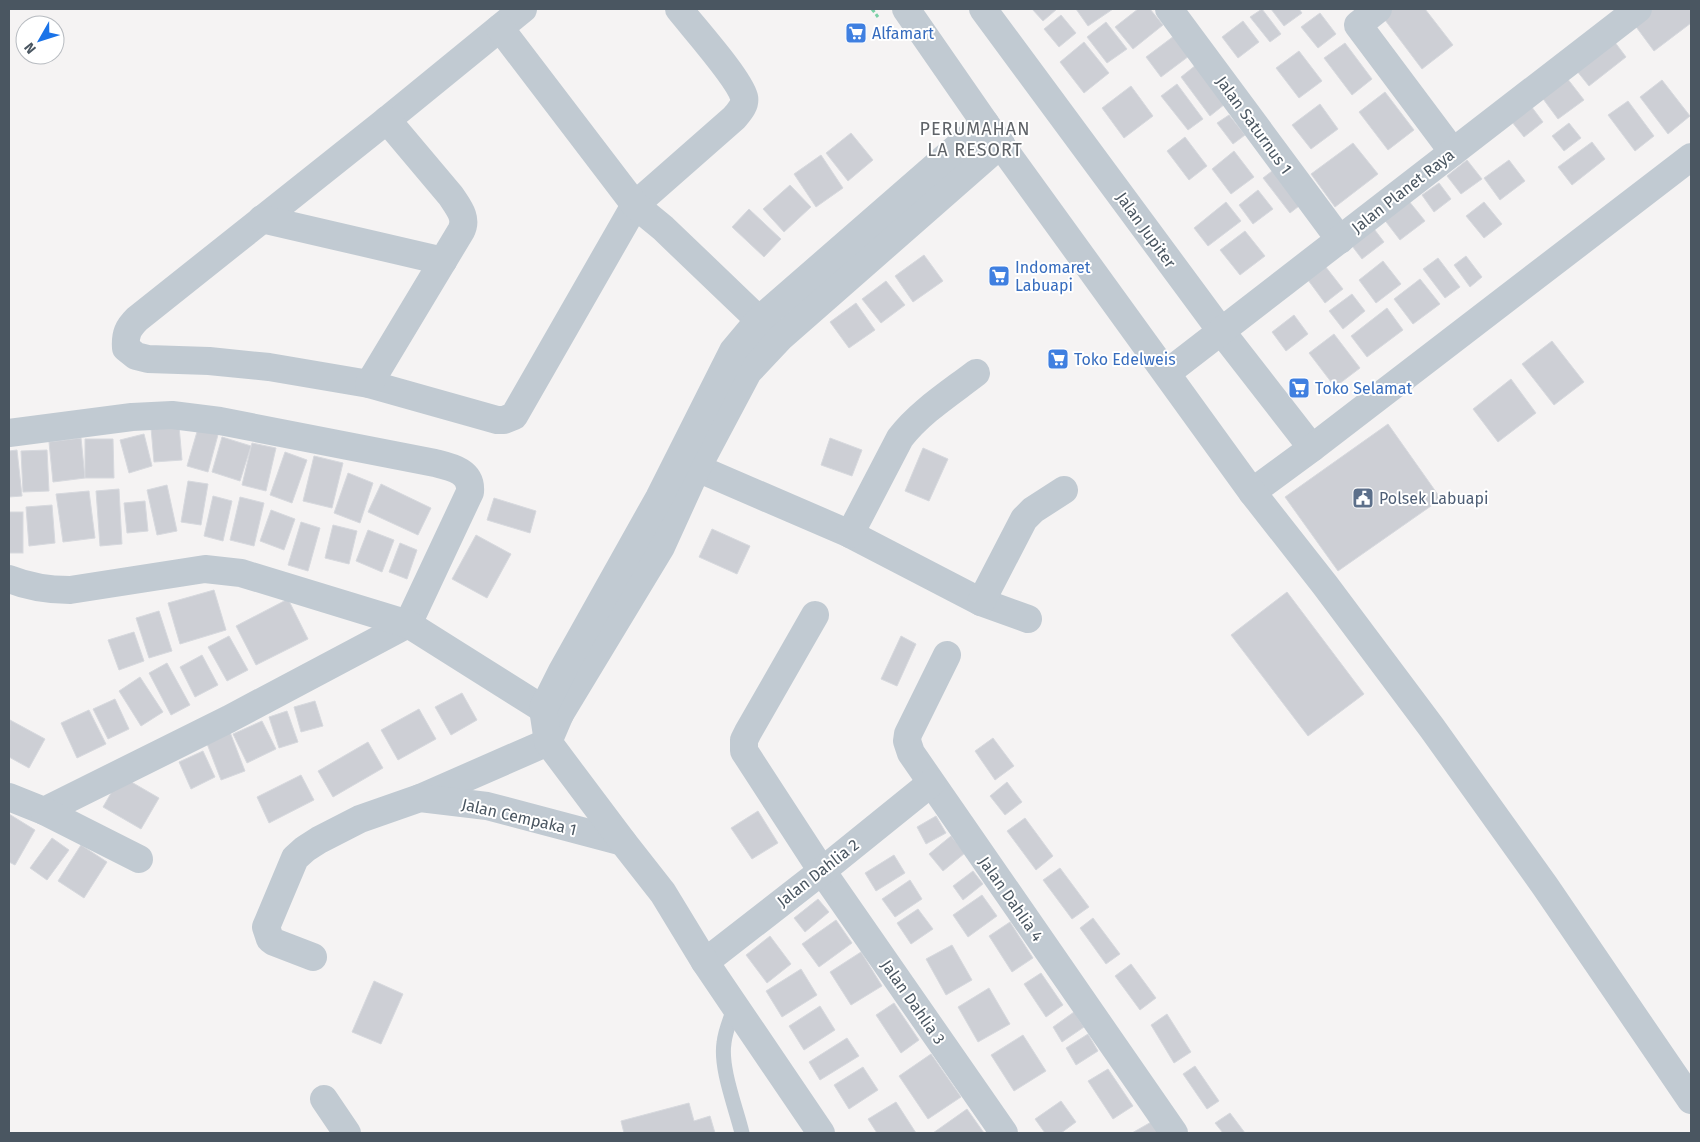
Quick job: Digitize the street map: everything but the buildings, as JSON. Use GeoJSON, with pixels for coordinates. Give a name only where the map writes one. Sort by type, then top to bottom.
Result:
{"type":"FeatureCollection","features":[{"type":"Feature","properties":{"kind":"street"},"geometry":{"type":"LineString","coordinates":[[523,9],[137,319],[129,328],[125,337],[126,348],[136,356],[148,359],[209,360],[268,367],[369,384],[497,420],[504,420],[514,416],[635,205],[734,118],[744,104],[744,98],[728,72],[679,9]]}},
{"type":"Feature","properties":{"kind":"street"},"geometry":{"type":"LineString","coordinates":[[906,9],[985,122],[1252,492],[1325,585],[1545,886],[1691,1100]]}},
{"type":"Feature","properties":{"kind":"street","name":"Jalan Jupiter"},"geometry":{"type":"LineString","coordinates":[[983,9],[1220,331],[1312,448]]}},
{"type":"Feature","properties":{"kind":"street","name":"Jalan Saturnus 1"},"geometry":{"type":"LineString","coordinates":[[1169,9],[1340,240]]}},
{"type":"Feature","properties":{"kind":"street","name":"Jalan Planet Raya"},"geometry":{"type":"LineString","coordinates":[[1167,372],[1638,9]]}},
{"type":"Feature","properties":{"kind":"street"},"geometry":{"type":"LineString","coordinates":[[1361,14],[1453,152]]}},
{"type":"Feature","properties":{"kind":"street"},"geometry":{"type":"LineString","coordinates":[[500,28],[635,205],[663,228],[759,320],[781,336]]}},
{"type":"Feature","properties":{"kind":"street"},"geometry":{"type":"LineString","coordinates":[[369,384],[464,227],[460,209],[387,120]]}},
{"type":"Feature","properties":{"kind":"street"},"geometry":{"type":"LineString","coordinates":[[650,541],[733,351],[759,320],[985,122]]}},
{"type":"Feature","properties":{"kind":"street"},"geometry":{"type":"LineString","coordinates":[[821,1133],[705,962],[663,893],[548,742],[551,712],[562,671],[698,468],[748,372],[781,336],[1001,144]]}},
{"type":"Feature","properties":{"kind":"street"},"geometry":{"type":"LineString","coordinates":[[1252,492],[1691,157]]}},
{"type":"Feature","properties":{"kind":"street"},"geometry":{"type":"LineString","coordinates":[[262,219],[442,261]]}},
{"type":"Feature","properties":{"kind":"street"},"geometry":{"type":"LineString","coordinates":[[850,534],[900,438],[918,417],[976,373]]}},
{"type":"Feature","properties":{"kind":"street"},"geometry":{"type":"LineString","coordinates":[[9,433],[132,416],[172,415],[220,421],[435,463],[454,468],[469,480],[470,492],[408,624],[229,719],[44,812]]}},
{"type":"Feature","properties":{"kind":"street"},"geometry":{"type":"LineString","coordinates":[[698,468],[850,534],[981,602],[1028,619]]}},
{"type":"Feature","properties":{"kind":"street"},"geometry":{"type":"LineString","coordinates":[[981,602],[1024,519],[1033,510],[1064,490]]}},
{"type":"Feature","properties":{"kind":"street"},"geometry":{"type":"LineString","coordinates":[[9,579],[21,584],[49,590],[70,590],[205,569],[241,573],[408,624],[551,712]]}},
{"type":"Feature","properties":{"kind":"street","name":"Jalan Dahlia 3"},"geometry":{"type":"LineString","coordinates":[[815,614],[748,732],[744,740],[744,751],[822,871],[1004,1133]]}},
{"type":"Feature","properties":{"kind":"street","name":"Jalan Dahlia 4"},"geometry":{"type":"LineString","coordinates":[[947,655],[908,734],[907,741],[911,752],[1174,1133]]}},
{"type":"Feature","properties":{"kind":"street"},"geometry":{"type":"LineString","coordinates":[[420,798],[548,742]]}},
{"type":"Feature","properties":{"kind":"street","name":"Jalan Dahlia 2"},"geometry":{"type":"LineString","coordinates":[[705,962],[931,783]]}},
{"type":"Feature","properties":{"kind":"street"},"geometry":{"type":"LineString","coordinates":[[9,797],[44,812],[139,859]]}},
{"type":"Feature","properties":{"kind":"street","name":"Jalan Cempaka 1"},"geometry":{"type":"LineString","coordinates":[[313,957],[274,942],[266,932],[266,927],[294,858],[319,840],[360,819],[420,798],[487,806],[623,842]]}},
{"type":"Feature","properties":{"kind":"street"},"geometry":{"type":"LineString","coordinates":[[324,1098],[347,1133]]}},
{"type":"Feature","properties":{"kind":"lane"},"geometry":{"type":"LineString","coordinates":[[734,1006],[724,1042],[723,1054],[724,1066],[742,1133]]}},
{"type":"Feature","properties":{"kind":"place","name":"Alfamart"},"geometry":{"type":"Point","coordinates":[856,33]}},
{"type":"Feature","properties":{"kind":"place","name":"Indomaret Labuapi"},"geometry":{"type":"Point","coordinates":[999,276]}},
{"type":"Feature","properties":{"kind":"place","name":"Toko Edelweis"},"geometry":{"type":"Point","coordinates":[1058,359]}},
{"type":"Feature","properties":{"kind":"place","name":"Toko Selamat"},"geometry":{"type":"Point","coordinates":[1299,388]}},
{"type":"Feature","properties":{"kind":"place","name":"Polsek Labuapi"},"geometry":{"type":"Point","coordinates":[1363,498]}},
{"type":"Feature","properties":{"kind":"district","name":"PERUMAHAN LA RESORT"},"geometry":{"type":"Point","coordinates":[975,139]}}]}
